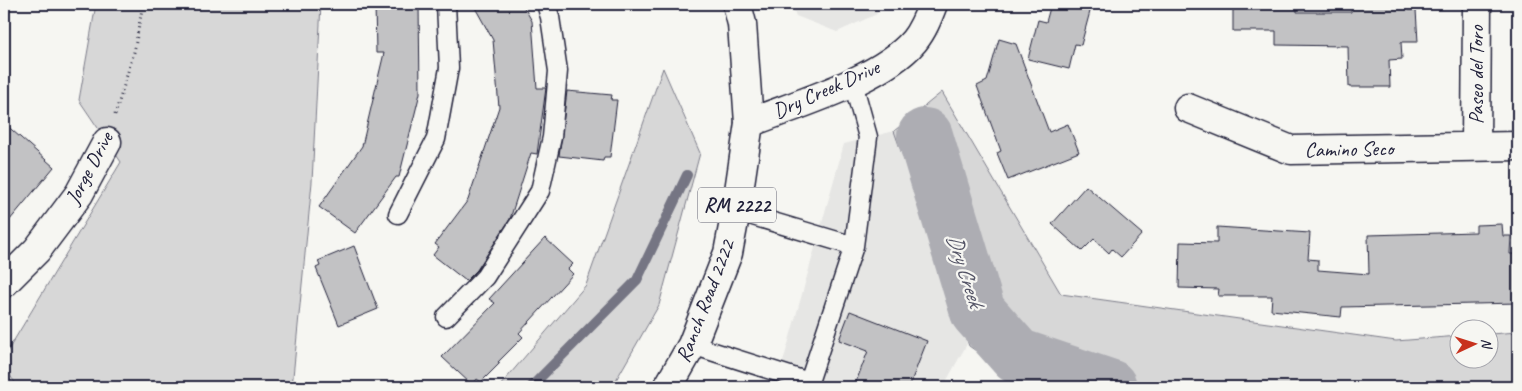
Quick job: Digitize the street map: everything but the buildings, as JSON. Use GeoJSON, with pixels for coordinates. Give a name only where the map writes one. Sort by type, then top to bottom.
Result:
{"type":"FeatureCollection","features":[{"type":"Feature","properties":{"kind":"street","name":"Ranch Road 2222"},"geometry":{"type":"LineString","coordinates":[[668,387],[692,345],[728,253],[736,211],[749,122],[742,24],[737,4]]}},
{"type":"Feature","properties":{"kind":"street","name":"Dry Creek Drive"},"geometry":{"type":"LineString","coordinates":[[749,122],[853,83],[898,56],[914,41],[926,22],[933,4]]}},
{"type":"Feature","properties":{"kind":"street","name":"Paseo del Toro"},"geometry":{"type":"LineString","coordinates":[[1476,146],[1477,4]]}},
{"type":"Feature","properties":{"kind":"street","name":"Camino Seco"},"geometry":{"type":"LineString","coordinates":[[1188,108],[1291,150],[1518,146]]}},
{"type":"Feature","properties":{"kind":"street","name":"Jorge Drive"},"geometry":{"type":"LineString","coordinates":[[4,283],[37,250],[79,194],[107,142]]}},
{"type":"Feature","properties":{"kind":"lane"},"geometry":{"type":"LineString","coordinates":[[398,214],[436,140],[449,68],[446,4]]}},
{"type":"Feature","properties":{"kind":"lane"},"geometry":{"type":"LineString","coordinates":[[446,317],[485,276],[540,191],[552,137],[558,72],[550,17],[546,4]]}},
{"type":"Feature","properties":{"kind":"lane"},"geometry":{"type":"LineString","coordinates":[[692,345],[809,382],[854,246],[868,137],[853,83]]}},
{"type":"Feature","properties":{"kind":"lane"},"geometry":{"type":"LineString","coordinates":[[736,211],[854,246]]}},
{"type":"Feature","properties":{"kind":"path","name":"Jorge Drive"},"geometry":{"type":"LineString","coordinates":[[107,142],[134,52],[143,4]]}},
{"type":"Feature","properties":{"kind":"shaded area"},"geometry":{"type":"Polygon","coordinates":[[[96,4],[321,4],[312,182],[292,387],[18,387],[4,367],[4,357],[121,162],[79,100],[96,4]]]}},
{"type":"Feature","properties":{"kind":"shaded area"},"geometry":{"type":"Polygon","coordinates":[[[791,4],[879,4],[877,14],[837,32],[796,16],[791,4]]]}},
{"type":"Feature","properties":{"kind":"shaded area"},"geometry":{"type":"Polygon","coordinates":[[[663,68],[700,153],[659,305],[612,387],[499,387],[586,285],[663,68]]]}},
{"type":"Feature","properties":{"kind":"shaded area"},"geometry":{"type":"Polygon","coordinates":[[[942,92],[1061,294],[1396,341],[1450,337],[1450,368],[1500,368],[1500,333],[1518,332],[1518,387],[1028,387],[969,346],[894,131],[942,92]]]}},
{"type":"Feature","properties":{"kind":"shaded area"},"geometry":{"type":"Polygon","coordinates":[[[894,131],[967,344],[943,387],[776,387],[844,144],[894,131]]]}},
{"type":"Feature","properties":{"kind":"waterway","name":"Dry Creek"},"geometry":{"type":"LineString","coordinates":[[925,136],[978,312],[1017,356],[1109,387]]}},
{"type":"Feature","properties":{"kind":"waterway"},"geometry":{"type":"LineString","coordinates":[[531,387],[637,280],[687,175]]}}]}
